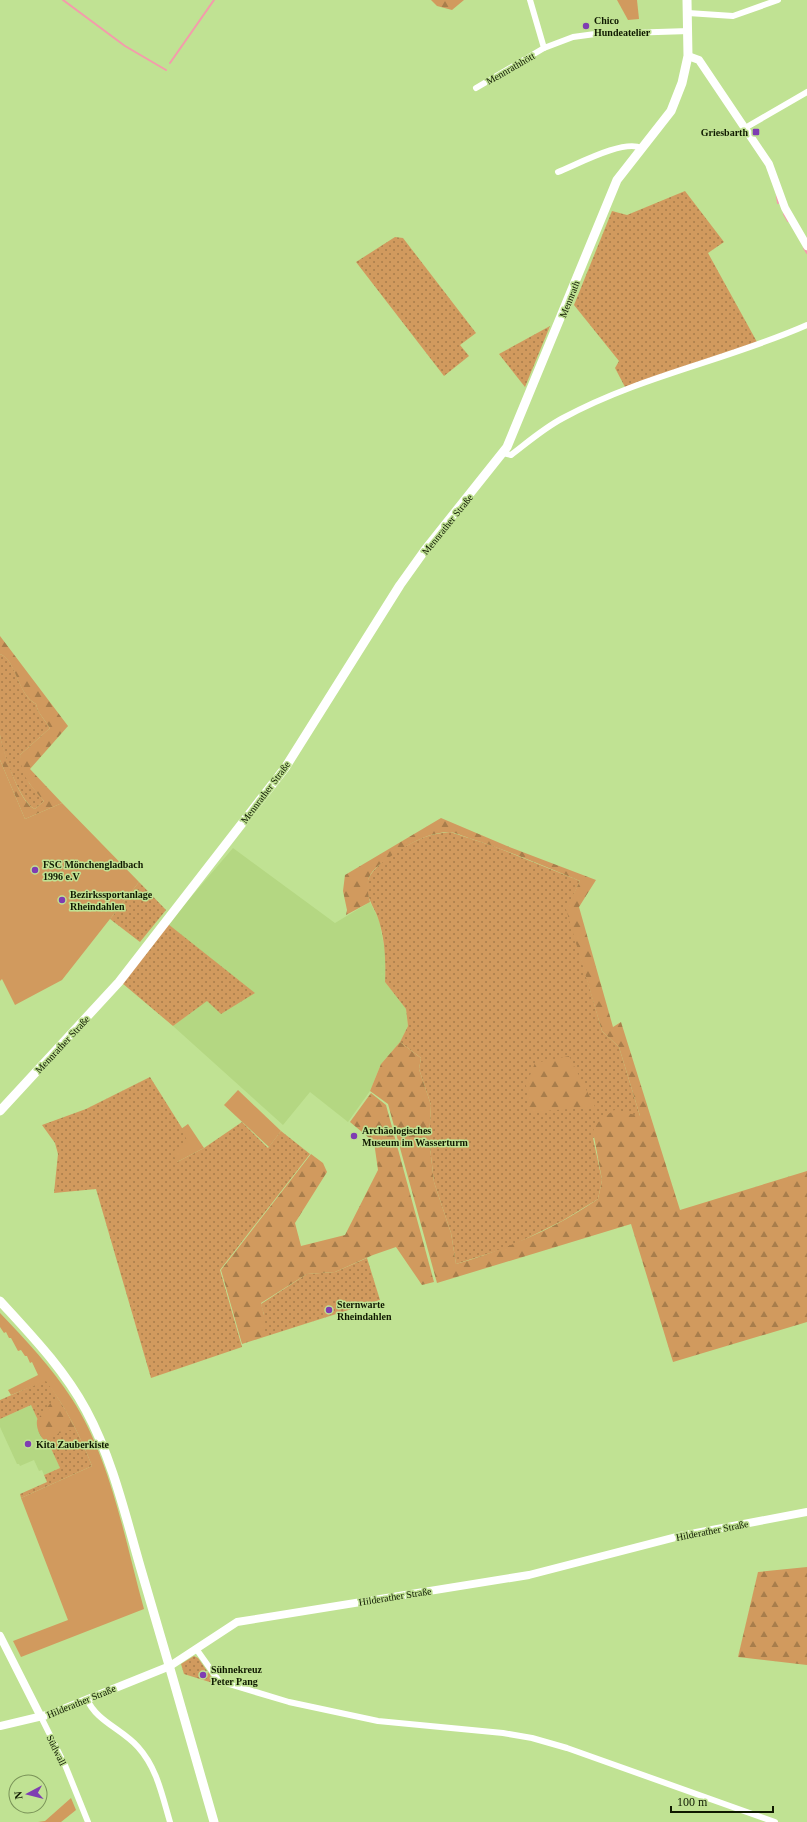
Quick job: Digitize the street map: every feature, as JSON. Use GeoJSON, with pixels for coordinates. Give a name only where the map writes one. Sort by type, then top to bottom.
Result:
{"type":"FeatureCollection","features":[{"type":"Feature","properties":{"kind":"main road","name":"Mennrath"},"geometry":{"type":"LineString","coordinates":[[503,453],[522,414],[617,180],[671,111],[682,83],[688,56],[689,31],[687,0]]}},
{"type":"Feature","properties":{"kind":"main road","name":"Mennrather Straße"},"geometry":{"type":"LineString","coordinates":[[0,1111],[119,982],[285,768],[400,585],[425,550],[503,453]]}},
{"type":"Feature","properties":{"kind":"main road"},"geometry":{"type":"LineString","coordinates":[[0,1301],[53,1360],[71,1385],[96,1429],[110,1464],[170,1666],[214,1822]]}},
{"type":"Feature","properties":{"kind":"street","name":"Mennrathhött"},"geometry":{"type":"LineString","coordinates":[[530,0],[544,48]]}},
{"type":"Feature","properties":{"kind":"street"},"geometry":{"type":"LineString","coordinates":[[688,13],[733,16],[778,0]]}},
{"type":"Feature","properties":{"kind":"street","name":"Mennrathhött"},"geometry":{"type":"LineString","coordinates":[[476,88],[544,48],[574,37],[595,34],[689,31]]}},
{"type":"Feature","properties":{"kind":"street"},"geometry":{"type":"LineString","coordinates":[[688,56],[699,60],[769,164],[785,208],[807,246]]}},
{"type":"Feature","properties":{"kind":"street"},"geometry":{"type":"LineString","coordinates":[[745,128],[807,92]]}},
{"type":"Feature","properties":{"kind":"street"},"geometry":{"type":"LineString","coordinates":[[558,172],[617,148],[636,146],[641,148]]}},
{"type":"Feature","properties":{"kind":"street"},"geometry":{"type":"LineString","coordinates":[[503,453],[511,455],[562,418],[638,385],[780,337],[807,325]]}},
{"type":"Feature","properties":{"kind":"street","name":"Hilderather Straße"},"geometry":{"type":"LineString","coordinates":[[0,1726],[41,1717],[170,1666],[197,1650],[230,1626],[248,1620],[528,1574],[680,1536],[807,1512]]}},
{"type":"Feature","properties":{"kind":"street","name":"Südwall"},"geometry":{"type":"LineString","coordinates":[[0,1636],[65,1765],[88,1822]]}},
{"type":"Feature","properties":{"kind":"street"},"geometry":{"type":"LineString","coordinates":[[197,1650],[219,1681],[289,1702],[378,1721],[473,1729],[532,1738],[567,1748],[775,1822]]}},
{"type":"Feature","properties":{"kind":"street"},"geometry":{"type":"LineString","coordinates":[[87,1699],[91,1709],[137,1746],[147,1758],[156,1775],[170,1822]]}},
{"type":"Feature","properties":{"kind":"shaded area"},"geometry":{"type":"Polygon","coordinates":[[[233,848],[335,923],[370,902],[379,920],[386,956],[385,982],[406,1009],[408,1026],[400,1042],[381,1064],[370,1091],[348,1122],[310,1092],[283,1125],[173,1026],[207,1000],[167,925],[233,848]]]}},
{"type":"Feature","properties":{"kind":"shaded area","name":"Kita Zauberkiste"},"geometry":{"type":"Polygon","coordinates":[[[31,1405],[60,1468],[44,1475],[42,1470],[39,1471],[34,1460],[20,1466],[17,1464],[0,1427],[0,1419],[31,1405]]]}},
{"type":"Feature","properties":{"kind":"green space"},"geometry":{"type":"Polygon","coordinates":[[[431,0],[464,0],[452,10],[437,6],[431,0]]]}},
{"type":"Feature","properties":{"kind":"green space"},"geometry":{"type":"Polygon","coordinates":[[[617,0],[637,0],[639,19],[628,20],[617,0]]]}},
{"type":"Feature","properties":{"kind":"green space"},"geometry":{"type":"Polygon","coordinates":[[[685,191],[724,242],[708,253],[757,342],[625,387],[615,368],[619,361],[574,305],[612,211],[627,215],[685,191]]]}},
{"type":"Feature","properties":{"kind":"green space"},"geometry":{"type":"Polygon","coordinates":[[[395,237],[403,238],[476,333],[460,345],[469,356],[444,376],[356,262],[395,237]]]}},
{"type":"Feature","properties":{"kind":"green space"},"geometry":{"type":"Polygon","coordinates":[[[550,326],[525,387],[499,354],[550,326]]]}},
{"type":"Feature","properties":{"kind":"green space"},"geometry":{"type":"Polygon","coordinates":[[[0,636],[68,726],[30,769],[62,803],[25,819],[0,760],[0,736],[18,787],[29,805],[35,809],[44,801],[24,775],[20,755],[50,728],[38,711],[36,704],[25,693],[10,663],[0,654],[0,636]]]}},
{"type":"Feature","properties":{"kind":"green space"},"geometry":{"type":"Polygon","coordinates":[[[0,654],[6,657],[25,693],[36,704],[38,711],[50,728],[20,755],[29,783],[44,801],[35,809],[29,805],[23,797],[8,764],[1,743],[0,654]]]}},
{"type":"Feature","properties":{"kind":"green space","name":"Bezirkssportanlage Rheindahlen"},"geometry":{"type":"Polygon","coordinates":[[[0,760],[25,819],[62,803],[139,882],[62,980],[15,1005],[2,979],[0,981],[0,760]]]}},
{"type":"Feature","properties":{"kind":"green space"},"geometry":{"type":"Polygon","coordinates":[[[441,818],[507,846],[596,880],[579,907],[613,1027],[621,1022],[680,1210],[807,1171],[807,1322],[673,1362],[631,1224],[437,1283],[388,1104],[370,1091],[381,1064],[400,1042],[421,1058],[419,1069],[431,1105],[429,1139],[434,1182],[451,1233],[456,1264],[493,1252],[530,1237],[565,1220],[598,1199],[602,1180],[593,1131],[597,1123],[614,1110],[640,1116],[619,1047],[602,1031],[566,909],[580,881],[513,854],[460,835],[451,832],[440,833],[408,845],[376,868],[372,872],[368,881],[368,894],[370,902],[346,915],[347,910],[343,891],[345,875],[441,818]]]}},
{"type":"Feature","properties":{"kind":"green space"},"geometry":{"type":"Polygon","coordinates":[[[450,832],[493,846],[580,881],[567,909],[602,1031],[619,1047],[640,1116],[593,1138],[602,1180],[598,1199],[562,1221],[509,1247],[456,1264],[451,1233],[434,1182],[429,1139],[431,1105],[419,1069],[421,1058],[400,1042],[408,1026],[406,1009],[385,982],[383,936],[378,917],[369,898],[367,889],[368,881],[372,873],[388,857],[425,837],[450,832]]]}},
{"type":"Feature","properties":{"kind":"green space"},"geometry":{"type":"Polygon","coordinates":[[[139,882],[166,910],[140,942],[110,919],[139,882]]]}},
{"type":"Feature","properties":{"kind":"green space"},"geometry":{"type":"Polygon","coordinates":[[[168,924],[255,993],[221,1014],[207,1001],[173,1026],[122,983],[168,924]]]}},
{"type":"Feature","properties":{"kind":"green space"},"geometry":{"type":"Polygon","coordinates":[[[569,1056],[595,1107],[530,1112],[526,1085],[535,1063],[569,1056]]]}},
{"type":"Feature","properties":{"kind":"green space"},"geometry":{"type":"Polygon","coordinates":[[[150,1077],[182,1128],[189,1142],[177,1162],[204,1148],[242,1122],[268,1148],[281,1131],[310,1154],[220,1270],[242,1347],[151,1378],[96,1189],[54,1193],[58,1154],[55,1143],[42,1125],[86,1109],[150,1077]]]}},
{"type":"Feature","properties":{"kind":"green space"},"geometry":{"type":"Polygon","coordinates":[[[238,1090],[281,1131],[269,1147],[224,1105],[238,1090]]]}},
{"type":"Feature","properties":{"kind":"green space"},"geometry":{"type":"Polygon","coordinates":[[[371,1093],[386,1105],[434,1282],[422,1285],[396,1247],[373,1255],[335,1272],[307,1274],[261,1303],[264,1315],[264,1337],[242,1344],[221,1270],[311,1154],[323,1163],[327,1172],[295,1223],[301,1246],[345,1235],[378,1170],[374,1142],[350,1122],[371,1093]]]}},
{"type":"Feature","properties":{"kind":"green space"},"geometry":{"type":"Polygon","coordinates":[[[188,1124],[204,1148],[177,1162],[172,1152],[188,1142],[181,1129],[188,1124]]]}},
{"type":"Feature","properties":{"kind":"green space"},"geometry":{"type":"Polygon","coordinates":[[[367,1258],[380,1300],[264,1337],[264,1315],[261,1304],[307,1274],[335,1272],[367,1258]]]}},
{"type":"Feature","properties":{"kind":"green space"},"geometry":{"type":"Polygon","coordinates":[[[0,1313],[56,1376],[86,1422],[116,1501],[144,1609],[21,1657],[13,1641],[68,1620],[21,1498],[92,1466],[83,1443],[72,1422],[46,1381],[11,1395],[8,1390],[38,1375],[32,1362],[30,1363],[27,1356],[25,1356],[21,1350],[18,1351],[11,1338],[9,1338],[6,1332],[4,1333],[0,1327],[0,1313]]]}},
{"type":"Feature","properties":{"kind":"green space"},"geometry":{"type":"Polygon","coordinates":[[[46,1380],[72,1422],[83,1443],[92,1466],[21,1498],[20,1494],[47,1482],[44,1475],[60,1468],[31,1405],[0,1419],[0,1400],[46,1380]]]}},
{"type":"Feature","properties":{"kind":"green space"},"geometry":{"type":"Polygon","coordinates":[[[57,1398],[75,1429],[62,1432],[44,1440],[38,1431],[37,1420],[53,1400],[57,1398]]]}},
{"type":"Feature","properties":{"kind":"green space"},"geometry":{"type":"Polygon","coordinates":[[[807,1567],[807,1665],[738,1657],[758,1572],[807,1567]]]}},
{"type":"Feature","properties":{"kind":"green space"},"geometry":{"type":"Polygon","coordinates":[[[194,1656],[198,1658],[207,1671],[201,1673],[205,1678],[208,1672],[216,1684],[184,1674],[181,1664],[194,1656]]]}},
{"type":"Feature","properties":{"kind":"green space"},"geometry":{"type":"Polygon","coordinates":[[[71,1798],[76,1810],[61,1822],[38,1822],[45,1821],[71,1798]]]}},
{"type":"Feature","properties":{"kind":"waterway"},"geometry":{"type":"LineString","coordinates":[[63,0],[125,46],[166,70]]}},
{"type":"Feature","properties":{"kind":"waterway"},"geometry":{"type":"LineString","coordinates":[[170,63],[214,0]]}},
{"type":"Feature","properties":{"kind":"waterway"},"geometry":{"type":"LineString","coordinates":[[777,196],[778,203]]}},
{"type":"Feature","properties":{"kind":"waterway"},"geometry":{"type":"LineString","coordinates":[[784,214],[788,221]]}},
{"type":"Feature","properties":{"kind":"waterway"},"geometry":{"type":"LineString","coordinates":[[804,248],[807,253]]}},
{"type":"Feature","properties":{"kind":"place","name":"Chico Hundeatelier"},"geometry":{"type":"Point","coordinates":[586,26]}},
{"type":"Feature","properties":{"kind":"place","name":"Griesbarth"},"geometry":{"type":"Point","coordinates":[756,132]}},
{"type":"Feature","properties":{"kind":"place","name":"FSC Mönchengladbach 1996 e.V"},"geometry":{"type":"Point","coordinates":[35,870]}},
{"type":"Feature","properties":{"kind":"place","name":"Bezirkssportanlage Rheindahlen"},"geometry":{"type":"Point","coordinates":[62,900]}},
{"type":"Feature","properties":{"kind":"place","name":"Archäologisches Museum im Wasserturm"},"geometry":{"type":"Point","coordinates":[354,1136]}},
{"type":"Feature","properties":{"kind":"place","name":"Sternwarte Rheindahlen"},"geometry":{"type":"Point","coordinates":[329,1310]}},
{"type":"Feature","properties":{"kind":"place","name":"Kita Zauberkiste"},"geometry":{"type":"Point","coordinates":[28,1444]}},
{"type":"Feature","properties":{"kind":"place","name":"Sühnekreuz Peter Pang"},"geometry":{"type":"Point","coordinates":[203,1675]}}]}
